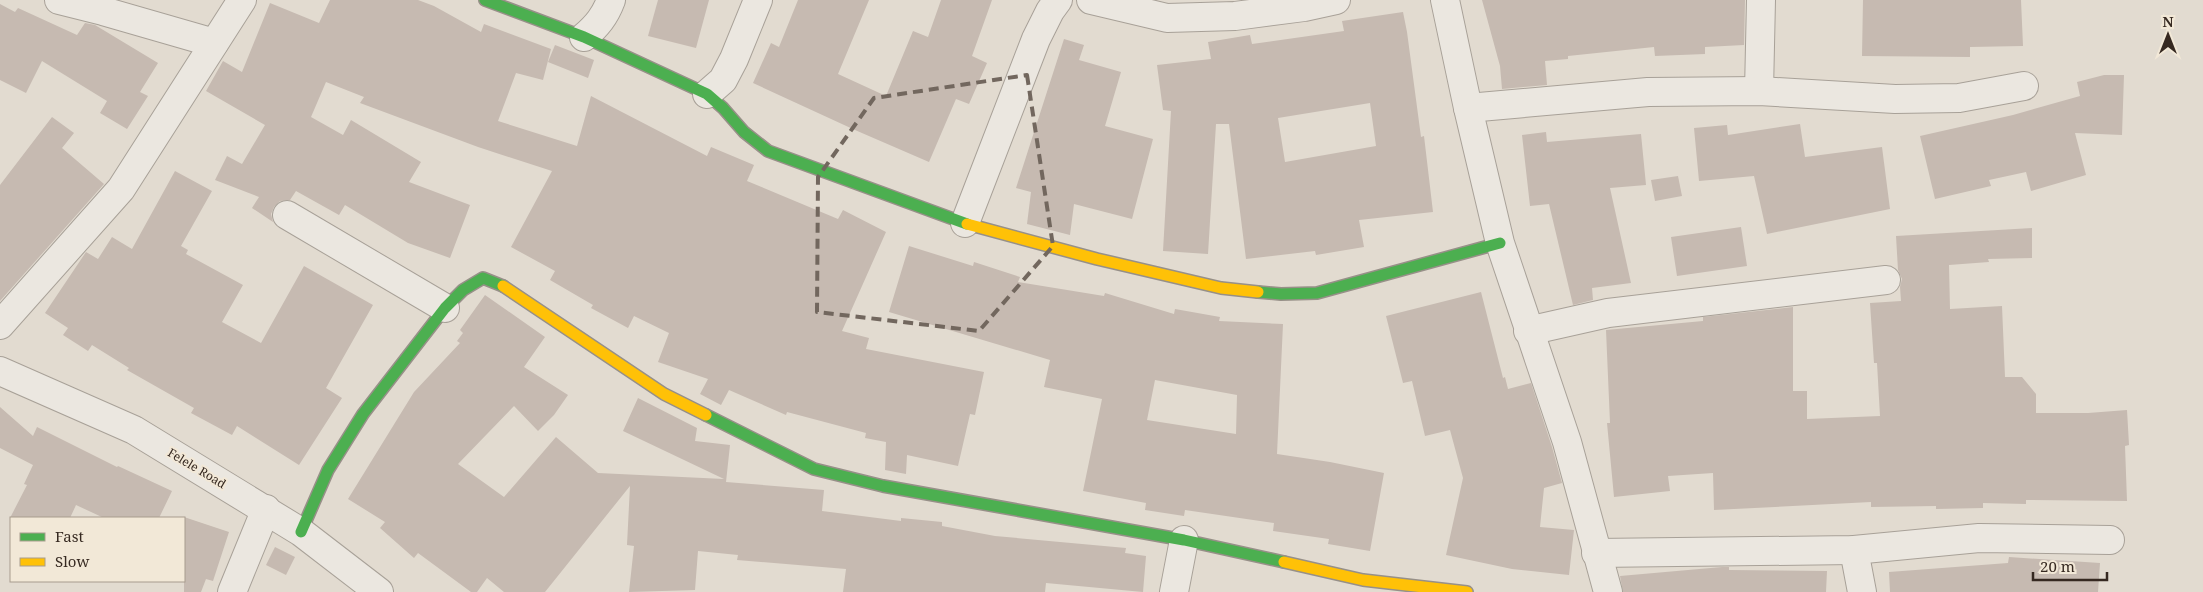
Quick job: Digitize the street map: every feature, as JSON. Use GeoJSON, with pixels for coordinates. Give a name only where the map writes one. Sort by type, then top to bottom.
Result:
{"type":"FeatureCollection","features":[{"type":"Feature","properties":{"kind":"street"},"geometry":{"type":"LineString","coordinates":[[59,0],[103,10],[214,44]]}},
{"type":"Feature","properties":{"kind":"street"},"geometry":{"type":"LineString","coordinates":[[0,325],[121,189],[242,0]]}},
{"type":"Feature","properties":{"kind":"street"},"geometry":{"type":"LineString","coordinates":[[485,0],[584,37],[707,94],[723,108],[744,132],[768,151],[965,223],[1097,259],[1221,288],[1281,294],[1318,293],[1500,243]]}},
{"type":"Feature","properties":{"kind":"street"},"geometry":{"type":"LineString","coordinates":[[584,37],[597,26],[607,13],[611,0]]}},
{"type":"Feature","properties":{"kind":"street"},"geometry":{"type":"LineString","coordinates":[[707,94],[723,80],[734,59],[758,0]]}},
{"type":"Feature","properties":{"kind":"street"},"geometry":{"type":"LineString","coordinates":[[965,223],[1036,39],[1050,11],[1058,0]]}},
{"type":"Feature","properties":{"kind":"street"},"geometry":{"type":"LineString","coordinates":[[1091,0],[1166,18],[1235,16],[1304,7],[1336,0]]}},
{"type":"Feature","properties":{"kind":"street"},"geometry":{"type":"LineString","coordinates":[[1445,0],[1500,243],[1528,331],[1567,442],[1596,554],[1608,592]]}},
{"type":"Feature","properties":{"kind":"street"},"geometry":{"type":"LineString","coordinates":[[1759,91],[1761,0]]}},
{"type":"Feature","properties":{"kind":"street"},"geometry":{"type":"LineString","coordinates":[[1468,108],[1648,92],[1759,91],[1895,99],[1958,98],[2024,86]]}},
{"type":"Feature","properties":{"kind":"street"},"geometry":{"type":"LineString","coordinates":[[287,214],[445,308]]}},
{"type":"Feature","properties":{"kind":"street"},"geometry":{"type":"LineString","coordinates":[[301,532],[328,470],[363,414],[445,308],[463,290],[483,278],[504,286],[664,394],[814,469],[883,486],[1184,540],[1362,580],[1467,592]]}},
{"type":"Feature","properties":{"kind":"street"},"geometry":{"type":"LineString","coordinates":[[1528,331],[1608,313],[1886,280]]}},
{"type":"Feature","properties":{"kind":"street","name":"Felele Road"},"geometry":{"type":"LineString","coordinates":[[0,370],[134,430],[301,532],[379,592]]}},
{"type":"Feature","properties":{"kind":"street"},"geometry":{"type":"LineString","coordinates":[[232,592],[266,509]]}},
{"type":"Feature","properties":{"kind":"street"},"geometry":{"type":"LineString","coordinates":[[1596,554],[1854,550],[1979,538],[2110,540]]}},
{"type":"Feature","properties":{"kind":"street"},"geometry":{"type":"LineString","coordinates":[[1174,592],[1184,540]]}},
{"type":"Feature","properties":{"kind":"street"},"geometry":{"type":"LineString","coordinates":[[1854,550],[1862,592]]}},
{"type":"Feature","properties":{"kind":"highlighted area"},"geometry":{"type":"Polygon","coordinates":[[[1027,75],[1053,246],[979,331],[817,312],[818,177],[874,98],[1027,75]]]}},
{"type":"Feature","properties":{"kind":"building"},"geometry":{"type":"Polygon","coordinates":[[[330,0],[418,0],[434,6],[481,32],[484,24],[551,49],[543,80],[516,73],[498,121],[577,146],[591,96],[707,156],[711,147],[754,165],[747,181],[838,219],[843,210],[886,232],[842,331],[869,338],[866,349],[984,372],[975,415],[970,414],[958,466],[907,455],[906,474],[885,470],[886,442],[865,438],[866,433],[787,412],[786,415],[729,390],[721,405],[700,394],[708,379],[658,362],[669,333],[634,316],[628,328],[591,308],[593,305],[550,280],[555,271],[511,247],[552,171],[478,147],[360,103],[364,97],[326,82],[311,117],[343,135],[351,120],[421,162],[409,182],[470,205],[450,258],[408,243],[345,205],[339,215],[296,191],[290,200],[280,201],[274,207],[271,214],[273,222],[252,208],[259,197],[215,180],[227,156],[242,164],[265,125],[206,91],[223,61],[242,72],[270,3],[319,23],[330,0]]]}},
{"type":"Feature","properties":{"kind":"building"},"geometry":{"type":"Polygon","coordinates":[[[658,0],[709,0],[696,48],[648,36],[658,0]]]}},
{"type":"Feature","properties":{"kind":"building"},"geometry":{"type":"Polygon","coordinates":[[[798,0],[869,0],[838,74],[886,96],[913,31],[928,37],[941,0],[992,0],[972,56],[987,63],[969,104],[956,99],[929,162],[753,83],[771,43],[779,47],[798,0]]]}},
{"type":"Feature","properties":{"kind":"building"},"geometry":{"type":"Polygon","coordinates":[[[1482,0],[1745,0],[1744,45],[1705,47],[1705,54],[1655,56],[1654,47],[1568,56],[1568,59],[1545,61],[1547,85],[1502,89],[1500,66],[1482,0]]]}},
{"type":"Feature","properties":{"kind":"building"},"geometry":{"type":"Polygon","coordinates":[[[1863,0],[2021,0],[2023,46],[1970,47],[1970,57],[1862,56],[1863,0]]]}},
{"type":"Feature","properties":{"kind":"building"},"geometry":{"type":"Polygon","coordinates":[[[0,4],[15,12],[18,8],[77,35],[85,23],[95,25],[158,63],[140,92],[148,96],[127,129],[100,113],[107,101],[42,61],[26,93],[0,80],[0,4]]]}},
{"type":"Feature","properties":{"kind":"building"},"geometry":{"type":"Polygon","coordinates":[[[1403,12],[1421,137],[1424,136],[1433,212],[1359,220],[1364,247],[1316,255],[1315,251],[1246,259],[1229,124],[1216,124],[1208,254],[1163,251],[1171,111],[1163,110],[1157,65],[1211,59],[1208,42],[1250,35],[1252,44],[1344,31],[1342,21],[1403,12]],[[1370,103],[1278,118],[1285,162],[1376,146],[1370,103]]]}},
{"type":"Feature","properties":{"kind":"building"},"geometry":{"type":"Polygon","coordinates":[[[1064,39],[1084,45],[1079,60],[1121,72],[1105,126],[1153,139],[1132,219],[1074,204],[1070,235],[1027,224],[1031,192],[1016,188],[1064,39]]]}},
{"type":"Feature","properties":{"kind":"building"},"geometry":{"type":"Polygon","coordinates":[[[555,45],[594,60],[588,78],[548,62],[555,45]]]}},
{"type":"Feature","properties":{"kind":"building"},"geometry":{"type":"Polygon","coordinates":[[[2104,75],[2124,75],[2122,135],[2075,133],[2086,175],[2031,191],[2026,172],[1989,180],[1991,186],[1935,199],[1920,136],[2013,115],[2080,96],[2077,82],[2104,75]]]}},
{"type":"Feature","properties":{"kind":"building"},"geometry":{"type":"Polygon","coordinates":[[[52,117],[74,133],[62,148],[104,184],[0,301],[0,185],[52,117]]]}},
{"type":"Feature","properties":{"kind":"building"},"geometry":{"type":"Polygon","coordinates":[[[1800,124],[1805,157],[1882,147],[1890,209],[1767,234],[1754,176],[1699,181],[1694,128],[1727,125],[1728,135],[1800,124]]]}},
{"type":"Feature","properties":{"kind":"building"},"geometry":{"type":"Polygon","coordinates":[[[1546,132],[1547,142],[1641,134],[1646,185],[1610,188],[1631,283],[1592,288],[1593,300],[1573,305],[1549,204],[1530,206],[1522,135],[1546,132]]]}},
{"type":"Feature","properties":{"kind":"building"},"geometry":{"type":"Polygon","coordinates":[[[175,171],[212,191],[181,246],[188,250],[186,254],[243,285],[222,322],[261,343],[304,266],[373,305],[326,388],[342,398],[299,465],[237,426],[232,435],[191,413],[194,408],[127,370],[129,368],[92,345],[88,351],[63,335],[68,328],[45,313],[86,252],[98,259],[112,237],[132,249],[175,171]]]}},
{"type":"Feature","properties":{"kind":"building"},"geometry":{"type":"Polygon","coordinates":[[[1678,176],[1682,196],[1655,201],[1651,180],[1678,176]]]}},
{"type":"Feature","properties":{"kind":"building"},"geometry":{"type":"Polygon","coordinates":[[[1741,227],[1747,266],[1677,276],[1671,237],[1741,227]]]}},
{"type":"Feature","properties":{"kind":"building"},"geometry":{"type":"Polygon","coordinates":[[[2032,228],[2032,258],[1988,259],[1989,262],[1949,265],[1950,309],[2002,306],[2005,377],[2022,377],[2036,394],[2036,413],[2088,413],[2127,410],[2129,445],[2125,446],[2127,501],[2026,500],[2026,504],[1983,503],[1983,508],[1936,509],[1936,506],[1871,507],[1871,502],[1714,510],[1713,473],[1668,476],[1670,491],[1614,497],[1607,423],[1610,423],[1606,330],[1703,321],[1703,317],[1793,307],[1793,391],[1807,391],[1807,419],[1880,416],[1877,363],[1874,363],[1870,303],[1901,301],[1900,287],[1902,279],[1898,270],[1896,236],[2032,228]]]}},
{"type":"Feature","properties":{"kind":"building"},"geometry":{"type":"Polygon","coordinates":[[[909,246],[973,266],[974,262],[1020,277],[1018,282],[1104,296],[1105,293],[1174,314],[1175,309],[1220,317],[1219,321],[1283,324],[1277,454],[1384,473],[1370,551],[1328,544],[1329,539],[1273,531],[1274,523],[1185,510],[1184,516],[1145,510],[1146,503],[1083,491],[1102,399],[1044,387],[1050,360],[889,312],[909,246]],[[1155,380],[1147,420],[1236,434],[1237,395],[1155,380]]]}},
{"type":"Feature","properties":{"kind":"building"},"geometry":{"type":"Polygon","coordinates":[[[1481,292],[1503,378],[1505,377],[1508,389],[1531,383],[1552,447],[1562,483],[1544,488],[1540,527],[1574,530],[1569,575],[1512,569],[1446,555],[1463,478],[1450,430],[1425,436],[1412,381],[1403,383],[1386,316],[1481,292]]]}},
{"type":"Feature","properties":{"kind":"building"},"geometry":{"type":"Polygon","coordinates":[[[485,295],[545,337],[524,367],[568,395],[554,415],[538,431],[514,406],[458,464],[504,497],[556,437],[598,473],[724,479],[623,431],[638,398],[697,428],[695,441],[730,445],[726,482],[824,490],[822,511],[901,521],[901,518],[942,522],[942,526],[995,536],[1126,548],[1125,553],[1146,556],[1143,592],[1046,583],[1045,592],[843,592],[846,569],[737,560],[738,555],[698,551],[695,590],[629,592],[634,546],[627,545],[630,486],[545,592],[504,592],[487,578],[477,592],[471,592],[418,553],[414,558],[380,528],[385,522],[348,499],[414,392],[460,343],[457,341],[463,333],[460,330],[485,295]]]}},
{"type":"Feature","properties":{"kind":"building"},"geometry":{"type":"Polygon","coordinates":[[[0,407],[33,436],[37,427],[117,467],[172,491],[159,517],[102,517],[76,505],[70,517],[11,517],[27,485],[24,484],[33,465],[0,448],[0,407]]]}},
{"type":"Feature","properties":{"kind":"building"},"geometry":{"type":"Polygon","coordinates":[[[185,517],[229,532],[213,581],[206,579],[201,592],[184,592],[185,517]]]}},
{"type":"Feature","properties":{"kind":"building"},"geometry":{"type":"Polygon","coordinates":[[[275,547],[295,557],[286,575],[266,565],[275,547]]]}},
{"type":"Feature","properties":{"kind":"building"},"geometry":{"type":"Polygon","coordinates":[[[2009,557],[2100,563],[2098,592],[1890,592],[1889,572],[2008,563],[2009,557]]]}},
{"type":"Feature","properties":{"kind":"building"},"geometry":{"type":"Polygon","coordinates":[[[1729,567],[1729,570],[1827,571],[1826,592],[1623,592],[1620,576],[1729,567]]]}},
{"type":"Feature","properties":{"kind":"traffic: fast"},"geometry":{"type":"LineString","coordinates":[[485,0],[584,37],[707,94],[723,108],[744,132],[768,151],[967,224]]}},
{"type":"Feature","properties":{"kind":"traffic: fast"},"geometry":{"type":"LineString","coordinates":[[1258,292],[1281,294],[1317,293],[1500,243]]}},
{"type":"Feature","properties":{"kind":"traffic: fast"},"geometry":{"type":"LineString","coordinates":[[301,532],[328,470],[363,414],[445,308],[463,290],[483,278],[503,286]]}},
{"type":"Feature","properties":{"kind":"traffic: fast"},"geometry":{"type":"LineString","coordinates":[[706,415],[814,469],[883,486],[1184,540],[1284,562]]}},
{"type":"Feature","properties":{"kind":"traffic: slow"},"geometry":{"type":"LineString","coordinates":[[967,224],[1097,259],[1221,288],[1258,292]]}},
{"type":"Feature","properties":{"kind":"traffic: slow"},"geometry":{"type":"LineString","coordinates":[[503,286],[664,394],[706,415]]}},
{"type":"Feature","properties":{"kind":"traffic: slow"},"geometry":{"type":"LineString","coordinates":[[1284,562],[1363,580],[1467,592]]}}]}
